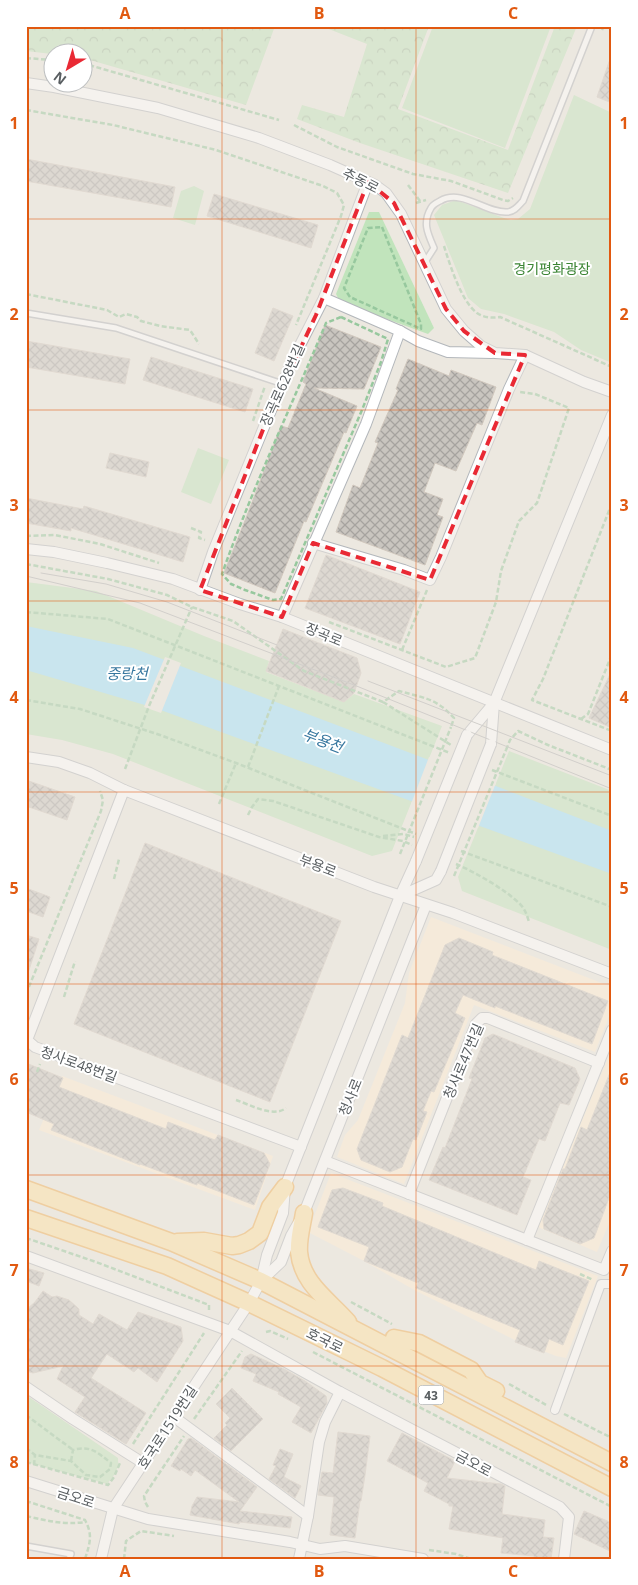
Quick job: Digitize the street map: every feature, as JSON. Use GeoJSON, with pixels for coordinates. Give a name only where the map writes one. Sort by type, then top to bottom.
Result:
{"type":"FeatureCollection","features":[{"type":"Feature","properties":{"kind":"main road","name":"호국로"},"geometry":{"type":"LineString","coordinates":[[171,1242],[204,1241],[232,1246],[249,1241],[260,1233],[270,1207],[285,1187]]}},
{"type":"Feature","properties":{"kind":"main road","name":"호국로"},"geometry":{"type":"LineString","coordinates":[[26,1188],[171,1242],[261,1281],[612,1463]]}},
{"type":"Feature","properties":{"kind":"main road"},"geometry":{"type":"LineString","coordinates":[[304,1213],[299,1251],[303,1269],[311,1284],[343,1305],[471,1370],[480,1383],[514,1401],[527,1418]]}},
{"type":"Feature","properties":{"kind":"main road","name":"호국로"},"geometry":{"type":"LineString","coordinates":[[26,1218],[167,1266],[249,1302],[382,1368],[612,1488]]}},
{"type":"Feature","properties":{"kind":"main road"},"geometry":{"type":"LineString","coordinates":[[343,1305],[354,1330]]}},
{"type":"Feature","properties":{"kind":"street","name":"추동로"},"geometry":{"type":"LineString","coordinates":[[26,83],[158,108],[259,138],[330,165],[368,182],[386,193],[394,203],[446,309],[464,331],[481,346],[495,354]]}},
{"type":"Feature","properties":{"kind":"street","name":"장곡로628번길"},"geometry":{"type":"LineString","coordinates":[[200,590],[220,535],[294,356],[324,298],[368,182]]}},
{"type":"Feature","properties":{"kind":"street"},"geometry":{"type":"LineString","coordinates":[[324,298],[400,331],[418,341],[448,352],[525,355],[584,382],[612,392]]}},
{"type":"Feature","properties":{"kind":"street"},"geometry":{"type":"LineString","coordinates":[[282,617],[366,424],[400,331]]}},
{"type":"Feature","properties":{"kind":"street"},"geometry":{"type":"LineString","coordinates":[[313,543],[404,570],[430,580],[525,355]]}},
{"type":"Feature","properties":{"kind":"street"},"geometry":{"type":"LineString","coordinates":[[400,896],[436,880],[440,871],[491,744],[494,703],[612,415]]}},
{"type":"Feature","properties":{"kind":"street","name":"장곡로"},"geometry":{"type":"LineString","coordinates":[[26,549],[54,552],[173,579],[282,617],[612,750]]}},
{"type":"Feature","properties":{"kind":"street","name":"청사로"},"geometry":{"type":"LineString","coordinates":[[261,1281],[267,1255],[283,1213],[285,1187],[400,896],[416,861],[466,735],[494,703]]}},
{"type":"Feature","properties":{"kind":"street","name":"부용로"},"geometry":{"type":"LineString","coordinates":[[26,757],[66,764],[90,773],[124,790],[374,887],[453,913],[612,974]]}},
{"type":"Feature","properties":{"kind":"street","name":"청사로48번길"},"geometry":{"type":"LineString","coordinates":[[124,790],[27,1040],[35,1047],[301,1147]]}},
{"type":"Feature","properties":{"kind":"street","name":"청사로"},"geometry":{"type":"LineString","coordinates":[[249,1302],[261,1281],[280,1262],[291,1236],[304,1213],[426,905]]}},
{"type":"Feature","properties":{"kind":"street","name":"청사로47번길"},"geometry":{"type":"LineString","coordinates":[[409,1194],[476,1024],[482,1018],[488,1018],[599,1063]]}},
{"type":"Feature","properties":{"kind":"street"},"geometry":{"type":"LineString","coordinates":[[527,1240],[612,1030]]}},
{"type":"Feature","properties":{"kind":"street"},"geometry":{"type":"LineString","coordinates":[[325,1161],[608,1272],[612,1251]]}},
{"type":"Feature","properties":{"kind":"street","name":"금오로"},"geometry":{"type":"LineString","coordinates":[[26,1256],[230,1331],[340,1392],[560,1507],[569,1517],[564,1559]]}},
{"type":"Feature","properties":{"kind":"street"},"geometry":{"type":"LineString","coordinates":[[555,1410],[601,1284],[612,1284]]}},
{"type":"Feature","properties":{"kind":"street","name":"호국로1519번길"},"geometry":{"type":"LineString","coordinates":[[101,1559],[113,1509],[249,1302]]}},
{"type":"Feature","properties":{"kind":"street"},"geometry":{"type":"LineString","coordinates":[[26,1387],[72,1420],[143,1463]]}},
{"type":"Feature","properties":{"kind":"street"},"geometry":{"type":"LineString","coordinates":[[299,1559],[308,1516],[319,1442],[325,1422],[340,1392]]}},
{"type":"Feature","properties":{"kind":"street"},"geometry":{"type":"LineString","coordinates":[[174,1416],[308,1516]]}},
{"type":"Feature","properties":{"kind":"street","name":"금오로"},"geometry":{"type":"LineString","coordinates":[[26,1481],[148,1519],[302,1544],[319,1554],[345,1546],[359,1554],[423,1559]]}},
{"type":"Feature","properties":{"kind":"lane"},"geometry":{"type":"LineString","coordinates":[[424,264],[434,248],[425,224],[426,216],[433,205],[444,198],[458,197],[506,212],[515,209],[523,201],[592,26]]}},
{"type":"Feature","properties":{"kind":"lane"},"geometry":{"type":"LineString","coordinates":[[26,313],[116,328],[283,384]]}},
{"type":"Feature","properties":{"kind":"lane"},"geometry":{"type":"LineString","coordinates":[[26,1546],[70,1554],[69,1559]]}},
{"type":"Feature","properties":{"kind":"path"},"geometry":{"type":"LineString","coordinates":[[26,58],[42,59]]}},
{"type":"Feature","properties":{"kind":"path"},"geometry":{"type":"LineString","coordinates":[[92,66],[279,120]]}},
{"type":"Feature","properties":{"kind":"path"},"geometry":{"type":"LineString","coordinates":[[26,110],[113,124],[216,150],[322,186],[337,194],[344,205],[341,216],[296,326]]}},
{"type":"Feature","properties":{"kind":"path"},"geometry":{"type":"LineString","coordinates":[[294,125],[337,146],[413,174],[452,181],[503,200],[512,199],[516,194]]}},
{"type":"Feature","properties":{"kind":"path"},"geometry":{"type":"LineString","coordinates":[[408,185],[420,201]]}},
{"type":"Feature","properties":{"kind":"path"},"geometry":{"type":"LineString","coordinates":[[416,203],[427,200]]}},
{"type":"Feature","properties":{"kind":"path"},"geometry":{"type":"LineString","coordinates":[[382,227],[421,324],[421,329],[350,297],[344,288],[368,228],[382,227]]}},
{"type":"Feature","properties":{"kind":"path"},"geometry":{"type":"LineString","coordinates":[[441,240],[453,275],[466,300],[477,313],[489,318],[500,318],[612,367]]}},
{"type":"Feature","properties":{"kind":"path"},"geometry":{"type":"LineString","coordinates":[[26,294],[107,310],[118,317],[126,314],[141,321],[160,326],[190,330],[199,344]]}},
{"type":"Feature","properties":{"kind":"path"},"geometry":{"type":"LineString","coordinates":[[282,599],[273,600],[245,590],[231,584],[222,574],[281,425],[326,323],[341,316],[388,339],[381,362]]}},
{"type":"Feature","properties":{"kind":"path"},"geometry":{"type":"LineString","coordinates":[[250,427],[264,386]]}},
{"type":"Feature","properties":{"kind":"path"},"geometry":{"type":"LineString","coordinates":[[324,620],[446,667],[475,658],[496,602],[501,570],[519,521],[537,502],[569,408]]}},
{"type":"Feature","properties":{"kind":"path"},"geometry":{"type":"LineString","coordinates":[[612,503],[532,700],[612,731]]}},
{"type":"Feature","properties":{"kind":"path"},"geometry":{"type":"LineString","coordinates":[[190,528],[201,532],[199,538],[205,540],[202,548]]}},
{"type":"Feature","properties":{"kind":"path"},"geometry":{"type":"LineString","coordinates":[[26,536],[55,535],[100,544],[167,565]]}},
{"type":"Feature","properties":{"kind":"path"},"geometry":{"type":"LineString","coordinates":[[26,564],[108,579],[167,595],[234,621],[304,671],[383,702],[451,745]]}},
{"type":"Feature","properties":{"kind":"path"},"geometry":{"type":"LineString","coordinates":[[125,769],[149,706],[192,606]]}},
{"type":"Feature","properties":{"kind":"path"},"geometry":{"type":"LineString","coordinates":[[26,612],[108,619],[453,755]]}},
{"type":"Feature","properties":{"kind":"path"},"geometry":{"type":"LineString","coordinates":[[581,719],[588,714],[612,654]]}},
{"type":"Feature","properties":{"kind":"path"},"geometry":{"type":"LineString","coordinates":[[248,767],[279,686]]}},
{"type":"Feature","properties":{"kind":"path"},"geometry":{"type":"LineString","coordinates":[[383,702],[399,691],[433,700],[454,718],[400,854]]}},
{"type":"Feature","properties":{"kind":"path"},"geometry":{"type":"LineString","coordinates":[[26,700],[80,709],[160,735],[248,767],[423,836]]}},
{"type":"Feature","properties":{"kind":"path"},"geometry":{"type":"LineString","coordinates":[[454,876],[510,740],[518,731],[612,770]]}},
{"type":"Feature","properties":{"kind":"path"},"geometry":{"type":"LineString","coordinates":[[219,804],[236,763]]}},
{"type":"Feature","properties":{"kind":"path"},"geometry":{"type":"LineString","coordinates":[[490,769],[612,816]]}},
{"type":"Feature","properties":{"kind":"path"},"geometry":{"type":"LineString","coordinates":[[26,994],[101,811],[102,795],[98,788]]}},
{"type":"Feature","properties":{"kind":"path"},"geometry":{"type":"LineString","coordinates":[[248,815],[258,799],[273,801],[379,837],[403,841],[420,848]]}},
{"type":"Feature","properties":{"kind":"path"},"geometry":{"type":"LineString","coordinates":[[459,850],[612,907]]}},
{"type":"Feature","properties":{"kind":"path"},"geometry":{"type":"LineString","coordinates":[[114,879],[120,859]]}},
{"type":"Feature","properties":{"kind":"path"},"geometry":{"type":"LineString","coordinates":[[453,862],[490,882],[520,904],[527,914],[529,922]]}},
{"type":"Feature","properties":{"kind":"path"},"geometry":{"type":"LineString","coordinates":[[64,997],[75,961]]}},
{"type":"Feature","properties":{"kind":"path"},"geometry":{"type":"LineString","coordinates":[[37,1072],[40,1064]]}},
{"type":"Feature","properties":{"kind":"path"},"geometry":{"type":"LineString","coordinates":[[236,1100],[274,1112],[283,1111],[286,1108]]}},
{"type":"Feature","properties":{"kind":"path"},"geometry":{"type":"LineString","coordinates":[[26,1238],[96,1262],[209,1305],[209,1307]]}},
{"type":"Feature","properties":{"kind":"path"},"geometry":{"type":"LineString","coordinates":[[343,1305],[397,1333]]}},
{"type":"Feature","properties":{"kind":"path"},"geometry":{"type":"LineString","coordinates":[[266,1332],[270,1331],[295,1343]]}},
{"type":"Feature","properties":{"kind":"path"},"geometry":{"type":"LineString","coordinates":[[133,1444],[204,1333]]}},
{"type":"Feature","properties":{"kind":"path"},"geometry":{"type":"LineString","coordinates":[[194,1419],[242,1351]]}},
{"type":"Feature","properties":{"kind":"path"},"geometry":{"type":"LineString","coordinates":[[313,1352],[612,1507]]}},
{"type":"Feature","properties":{"kind":"path"},"geometry":{"type":"LineString","coordinates":[[505,1381],[555,1410],[612,1438]]}},
{"type":"Feature","properties":{"kind":"path"},"geometry":{"type":"LineString","coordinates":[[26,1415],[73,1450]]}},
{"type":"Feature","properties":{"kind":"path"},"geometry":{"type":"LineString","coordinates":[[149,1508],[144,1496],[185,1434]]}},
{"type":"Feature","properties":{"kind":"path"},"geometry":{"type":"LineString","coordinates":[[26,1448],[35,1455],[71,1461],[86,1475],[100,1477],[110,1469],[111,1463],[93,1451],[84,1447],[73,1450]]}},
{"type":"Feature","properties":{"kind":"path"},"geometry":{"type":"LineString","coordinates":[[71,1461],[73,1450]]}},
{"type":"Feature","properties":{"kind":"path"},"geometry":{"type":"LineString","coordinates":[[34,1464],[35,1455]]}},
{"type":"Feature","properties":{"kind":"path"},"geometry":{"type":"LineString","coordinates":[[26,1462],[108,1485],[120,1463]]}},
{"type":"Feature","properties":{"kind":"path"},"geometry":{"type":"LineString","coordinates":[[110,1469],[116,1473]]}},
{"type":"Feature","properties":{"kind":"path"},"geometry":{"type":"LineString","coordinates":[[26,1501],[85,1520],[89,1527],[91,1538],[85,1559]]}},
{"type":"Feature","properties":{"kind":"path"},"geometry":{"type":"LineString","coordinates":[[26,1516],[48,1522],[70,1524],[86,1522]]}},
{"type":"Feature","properties":{"kind":"path"},"geometry":{"type":"LineString","coordinates":[[124,1559],[126,1541],[140,1531]]}},
{"type":"Feature","properties":{"kind":"highlighted area"},"geometry":{"type":"Polygon","coordinates":[[[368,182],[394,203],[446,309],[464,331],[495,353],[525,355],[430,580],[313,543],[282,617],[200,590],[266,422],[316,315],[368,182]]]}},
{"type":"Feature","properties":{"kind":"shaded area"},"geometry":{"type":"Polygon","coordinates":[[[431,917],[612,987],[612,1009],[595,1052],[474,1005],[404,1184],[337,1157],[345,1135],[358,1120],[405,1003],[409,973],[431,917]]]}},
{"type":"Feature","properties":{"kind":"shaded area"},"geometry":{"type":"Polygon","coordinates":[[[612,1048],[612,1216],[597,1252],[538,1227],[612,1048]]]}},
{"type":"Feature","properties":{"kind":"shaded area"},"geometry":{"type":"Polygon","coordinates":[[[62,1076],[273,1156],[255,1210],[39,1130],[62,1076]]]}},
{"type":"Feature","properties":{"kind":"shaded area"},"geometry":{"type":"Polygon","coordinates":[[[331,1173],[598,1276],[566,1358],[515,1340],[416,1291],[308,1232],[331,1173]]]}},
{"type":"Feature","properties":{"kind":"green space"},"geometry":{"type":"Polygon","coordinates":[[[26,26],[275,26],[246,105],[92,61],[92,42],[42,42],[42,53],[26,51],[26,26]]]}},
{"type":"Feature","properties":{"kind":"green space"},"geometry":{"type":"Polygon","coordinates":[[[321,26],[429,26],[398,109],[508,150],[555,26],[577,26],[508,193],[360,143],[297,119],[302,105],[344,117],[367,44],[321,26]]]}},
{"type":"Feature","properties":{"kind":"green space"},"geometry":{"type":"Polygon","coordinates":[[[433,26],[551,26],[505,148],[402,108],[433,26]]]}},
{"type":"Feature","properties":{"kind":"green space","name":"경기평화광장"},"geometry":{"type":"Polygon","coordinates":[[[574,95],[612,113],[612,363],[581,350],[554,332],[504,314],[481,309],[468,298],[434,215],[442,205],[456,200],[511,220],[518,219],[530,209],[574,95]]]}},
{"type":"Feature","properties":{"kind":"green space"},"geometry":{"type":"Polygon","coordinates":[[[194,186],[204,191],[195,225],[173,218],[181,191],[194,186]]]}},
{"type":"Feature","properties":{"kind":"green space"},"geometry":{"type":"Polygon","coordinates":[[[369,212],[379,212],[434,328],[428,334],[340,302],[336,294],[369,212]]]}},
{"type":"Feature","properties":{"kind":"green space"},"geometry":{"type":"Polygon","coordinates":[[[198,448],[229,460],[211,504],[181,492],[198,448]]]}},
{"type":"Feature","properties":{"kind":"green space"},"geometry":{"type":"Polygon","coordinates":[[[26,582],[96,591],[269,661],[266,672],[344,702],[354,694],[442,726],[392,851],[372,856],[113,754],[62,740],[26,734],[26,582]]]}},
{"type":"Feature","properties":{"kind":"green space"},"geometry":{"type":"Polygon","coordinates":[[[509,751],[612,791],[612,950],[462,891],[458,877],[509,751]]]}},
{"type":"Feature","properties":{"kind":"green space"},"geometry":{"type":"Polygon","coordinates":[[[26,1395],[118,1458],[116,1472],[107,1484],[26,1462],[26,1395]]]}},
{"type":"Feature","properties":{"kind":"water","name":"중랑천"},"geometry":{"type":"Polygon","coordinates":[[[26,626],[133,648],[612,831],[612,874],[155,708],[26,670],[26,626]]]}},
{"type":"Feature","properties":{"kind":"pier"},"geometry":{"type":"Polygon","coordinates":[[[165,657],[181,663],[161,713],[144,707],[165,657]]]}},
{"type":"Feature","properties":{"kind":"pier"},"geometry":{"type":"Polygon","coordinates":[[[429,757],[496,783],[478,828],[411,804],[429,757]]]}},
{"type":"Feature","properties":{"kind":"building"},"geometry":{"type":"Polygon","coordinates":[[[610,59],[612,59],[612,103],[597,97],[610,59]]]}},
{"type":"Feature","properties":{"kind":"building"},"geometry":{"type":"Polygon","coordinates":[[[26,159],[175,187],[171,207],[26,181],[26,159]]]}},
{"type":"Feature","properties":{"kind":"building"},"geometry":{"type":"Polygon","coordinates":[[[214,194],[318,225],[311,248],[207,216],[214,194]]]}},
{"type":"Feature","properties":{"kind":"building"},"geometry":{"type":"Polygon","coordinates":[[[273,308],[293,316],[274,361],[255,353],[273,308]]]}},
{"type":"Feature","properties":{"kind":"building"},"geometry":{"type":"Polygon","coordinates":[[[325,325],[381,347],[364,389],[314,388],[357,406],[306,522],[304,521],[275,593],[224,573],[281,426],[288,428],[306,384],[303,382],[325,325]]]}},
{"type":"Feature","properties":{"kind":"building"},"geometry":{"type":"Polygon","coordinates":[[[26,341],[130,359],[125,384],[26,367],[26,341]]]}},
{"type":"Feature","properties":{"kind":"building"},"geometry":{"type":"Polygon","coordinates":[[[151,357],[253,389],[245,412],[143,380],[151,357]]]}},
{"type":"Feature","properties":{"kind":"building"},"geometry":{"type":"Polygon","coordinates":[[[408,359],[449,376],[451,370],[496,387],[482,425],[477,423],[456,471],[435,463],[424,492],[443,499],[437,515],[443,517],[425,565],[336,532],[353,485],[360,488],[378,443],[375,442],[398,390],[396,389],[408,359]]]}},
{"type":"Feature","properties":{"kind":"building"},"geometry":{"type":"Polygon","coordinates":[[[110,453],[149,462],[146,477],[106,468],[110,453]]]}},
{"type":"Feature","properties":{"kind":"building"},"geometry":{"type":"Polygon","coordinates":[[[26,498],[83,509],[84,506],[190,537],[183,562],[71,528],[71,531],[26,523],[26,498]]]}},
{"type":"Feature","properties":{"kind":"building"},"geometry":{"type":"Polygon","coordinates":[[[326,555],[420,592],[400,644],[305,608],[326,555]]]}},
{"type":"Feature","properties":{"kind":"building"},"geometry":{"type":"Polygon","coordinates":[[[283,629],[357,658],[361,673],[354,693],[344,702],[266,671],[283,629]]]}},
{"type":"Feature","properties":{"kind":"building"},"geometry":{"type":"Polygon","coordinates":[[[612,670],[612,728],[589,718],[612,670]]]}},
{"type":"Feature","properties":{"kind":"building"},"geometry":{"type":"Polygon","coordinates":[[[26,780],[75,797],[67,820],[26,806],[26,780]]]}},
{"type":"Feature","properties":{"kind":"building"},"geometry":{"type":"Polygon","coordinates":[[[145,843],[341,921],[270,1102],[74,1024],[145,843]]]}},
{"type":"Feature","properties":{"kind":"building"},"geometry":{"type":"Polygon","coordinates":[[[26,888],[50,897],[43,917],[26,911],[26,888]]]}},
{"type":"Feature","properties":{"kind":"building"},"geometry":{"type":"Polygon","coordinates":[[[26,935],[39,939],[28,973],[26,972],[26,935]]]}},
{"type":"Feature","properties":{"kind":"building"},"geometry":{"type":"Polygon","coordinates":[[[459,938],[493,952],[492,955],[608,1001],[592,1044],[463,995],[455,1013],[465,1018],[434,1092],[431,1091],[423,1111],[427,1112],[416,1140],[413,1139],[402,1167],[390,1172],[361,1160],[357,1149],[402,1035],[408,1038],[445,945],[459,938]]]}},
{"type":"Feature","properties":{"kind":"building"},"geometry":{"type":"Polygon","coordinates":[[[493,1034],[575,1068],[580,1079],[569,1105],[560,1103],[545,1141],[539,1139],[523,1177],[531,1180],[517,1215],[429,1180],[443,1147],[445,1148],[472,1079],[469,1078],[485,1038],[493,1034]]]}},
{"type":"Feature","properties":{"kind":"building"},"geometry":{"type":"Polygon","coordinates":[[[26,1063],[63,1078],[59,1087],[166,1129],[168,1122],[215,1140],[218,1135],[264,1153],[270,1164],[254,1205],[197,1183],[197,1185],[140,1165],[51,1130],[54,1124],[26,1112],[26,1063]]]}},
{"type":"Feature","properties":{"kind":"building"},"geometry":{"type":"Polygon","coordinates":[[[611,1070],[612,1190],[594,1238],[580,1244],[544,1229],[543,1220],[581,1127],[587,1130],[611,1070]]]}},
{"type":"Feature","properties":{"kind":"building"},"geometry":{"type":"Polygon","coordinates":[[[343,1188],[383,1203],[382,1206],[536,1270],[539,1261],[589,1281],[563,1345],[549,1339],[544,1353],[515,1342],[520,1330],[416,1288],[418,1283],[364,1261],[369,1247],[318,1227],[332,1190],[343,1188]]]}},
{"type":"Feature","properties":{"kind":"building"},"geometry":{"type":"Polygon","coordinates":[[[26,1268],[44,1273],[39,1286],[26,1281],[26,1268]]]}},
{"type":"Feature","properties":{"kind":"building"},"geometry":{"type":"Polygon","coordinates":[[[43,1291],[52,1297],[57,1296],[69,1300],[79,1309],[79,1315],[93,1324],[99,1314],[127,1330],[138,1312],[181,1327],[183,1341],[157,1382],[138,1368],[134,1372],[107,1354],[91,1378],[146,1413],[126,1444],[75,1412],[85,1397],[57,1379],[63,1366],[33,1373],[26,1371],[26,1310],[43,1291]]]}},
{"type":"Feature","properties":{"kind":"building"},"geometry":{"type":"Polygon","coordinates":[[[251,1354],[284,1369],[326,1396],[327,1403],[311,1433],[292,1422],[301,1407],[278,1394],[279,1392],[253,1381],[256,1374],[241,1368],[245,1357],[251,1354]]]}},
{"type":"Feature","properties":{"kind":"building"},"geometry":{"type":"Polygon","coordinates":[[[232,1388],[263,1419],[231,1451],[214,1438],[227,1425],[225,1423],[230,1418],[216,1404],[232,1388]]]}},
{"type":"Feature","properties":{"kind":"building"},"geometry":{"type":"Polygon","coordinates":[[[338,1432],[370,1436],[355,1538],[330,1535],[334,1497],[318,1495],[322,1472],[333,1473],[338,1432]]]}},
{"type":"Feature","properties":{"kind":"building"},"geometry":{"type":"Polygon","coordinates":[[[402,1433],[455,1461],[447,1478],[505,1486],[502,1514],[545,1520],[543,1537],[554,1538],[551,1559],[534,1559],[534,1556],[501,1553],[503,1538],[449,1529],[453,1506],[449,1506],[449,1504],[424,1491],[428,1483],[387,1461],[402,1433]]]}},
{"type":"Feature","properties":{"kind":"building"},"geometry":{"type":"Polygon","coordinates":[[[191,1438],[257,1487],[240,1511],[292,1517],[290,1528],[240,1522],[239,1524],[190,1515],[197,1497],[239,1502],[195,1470],[191,1476],[181,1469],[180,1471],[171,1466],[188,1439],[191,1438]]]}},
{"type":"Feature","properties":{"kind":"building"},"geometry":{"type":"Polygon","coordinates":[[[280,1449],[293,1454],[284,1477],[301,1486],[295,1498],[269,1479],[276,1466],[273,1465],[280,1449]]]}},
{"type":"Feature","properties":{"kind":"building"},"geometry":{"type":"Polygon","coordinates":[[[584,1511],[612,1523],[612,1552],[574,1534],[584,1511]]]}},
{"type":"Feature","properties":{"kind":"tram line"},"geometry":{"type":"LineString","coordinates":[[41,573],[106,584],[167,602],[277,645]]}},
{"type":"Feature","properties":{"kind":"tram line"},"geometry":{"type":"LineString","coordinates":[[26,576],[140,603],[354,685],[612,789]]}},
{"type":"Feature","properties":{"kind":"tram line"},"geometry":{"type":"LineString","coordinates":[[368,681],[612,776]]}},
{"type":"Feature","properties":{"kind":"water label","name":"부용천"},"geometry":{"type":"Point","coordinates":[323,740]}}]}
